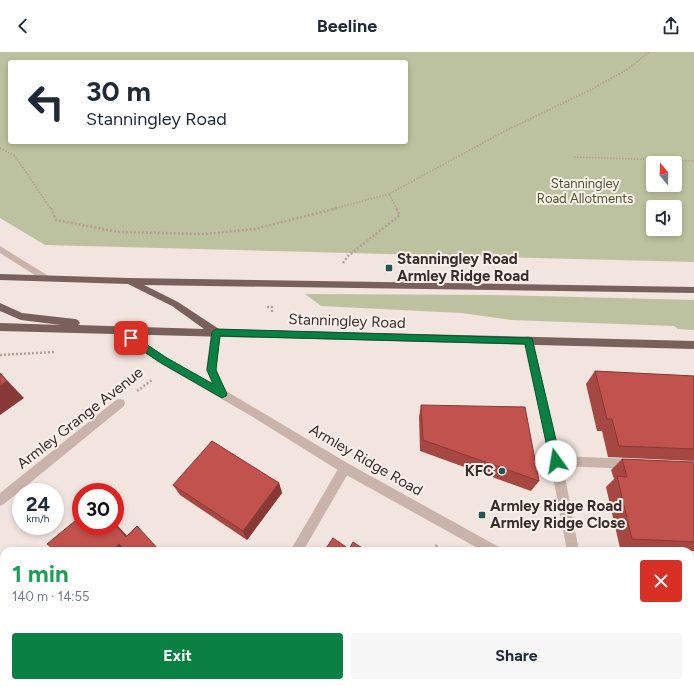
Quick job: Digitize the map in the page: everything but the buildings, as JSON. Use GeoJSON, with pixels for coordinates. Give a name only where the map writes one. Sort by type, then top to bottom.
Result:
{"type":"FeatureCollection","features":[{"type":"Feature","properties":{"kind":"main road"},"geometry":{"type":"LineString","coordinates":[[0,276],[129,281],[694,290]]}},
{"type":"Feature","properties":{"kind":"main road"},"geometry":{"type":"LineString","coordinates":[[129,281],[175,304],[216,332]]}},
{"type":"Feature","properties":{"kind":"main road"},"geometry":{"type":"LineString","coordinates":[[0,307],[21,316],[118,330]]}},
{"type":"Feature","properties":{"kind":"main road","name":"Stanningley Road"},"geometry":{"type":"LineString","coordinates":[[0,328],[216,332],[694,345]]}},
{"type":"Feature","properties":{"kind":"street"},"geometry":{"type":"LineString","coordinates":[[0,249],[44,278]]}},
{"type":"Feature","properties":{"kind":"street","name":"Armley Ridge Road"},"geometry":{"type":"LineString","coordinates":[[118,330],[164,361],[345,468],[488,547]]}},
{"type":"Feature","properties":{"kind":"street"},"geometry":{"type":"LineString","coordinates":[[216,332],[211,370],[222,394]]}},
{"type":"Feature","properties":{"kind":"street"},"geometry":{"type":"LineString","coordinates":[[528,340],[556,461],[572,547]]}},
{"type":"Feature","properties":{"kind":"street","name":"Armley Grange Avenue"},"geometry":{"type":"LineString","coordinates":[[0,500],[120,403]]}},
{"type":"Feature","properties":{"kind":"street"},"geometry":{"type":"LineString","coordinates":[[556,461],[640,465]]}},
{"type":"Feature","properties":{"kind":"street"},"geometry":{"type":"LineString","coordinates":[[298,547],[345,468]]}},
{"type":"Feature","properties":{"kind":"path"},"geometry":{"type":"LineString","coordinates":[[0,148],[15,156],[51,208],[56,220],[119,232],[205,234],[255,229],[389,194],[503,132],[592,89],[628,69],[649,52]]}},
{"type":"Feature","properties":{"kind":"path"},"geometry":{"type":"LineString","coordinates":[[574,157],[694,161]]}},
{"type":"Feature","properties":{"kind":"path"},"geometry":{"type":"LineString","coordinates":[[348,256],[400,215],[389,194]]}},
{"type":"Feature","properties":{"kind":"path"},"geometry":{"type":"LineString","coordinates":[[265,306],[272,307],[271,334]]}},
{"type":"Feature","properties":{"kind":"path","name":"Armley Grange Avenue"},"geometry":{"type":"LineString","coordinates":[[120,403],[155,378]]}},
{"type":"Feature","properties":{"kind":"green space","name":"Stanningley Road Allotments"},"geometry":{"type":"Polygon","coordinates":[[[0,52],[694,52],[694,262],[45,245],[0,218],[0,52]]]}},
{"type":"Feature","properties":{"kind":"green space"},"geometry":{"type":"Polygon","coordinates":[[[305,294],[494,295],[694,300],[694,330],[678,329],[674,326],[511,320],[461,313],[321,306],[305,294]]]}},
{"type":"Feature","properties":{"kind":"place","name":"Stanningley Road Armley Ridge Road"},"geometry":{"type":"Point","coordinates":[389,268]}},
{"type":"Feature","properties":{"kind":"place","name":"KFC"},"geometry":{"type":"Point","coordinates":[502,471]}},
{"type":"Feature","properties":{"kind":"place","name":"Armley Ridge Road Armley Ridge Close"},"geometry":{"type":"Point","coordinates":[482,515]}},
{"type":"Feature","properties":{"kind":"route"},"geometry":{"type":"LineString","coordinates":[[131,338],[164,361],[222,394],[211,370],[216,332],[528,340],[556,461]]}}]}
